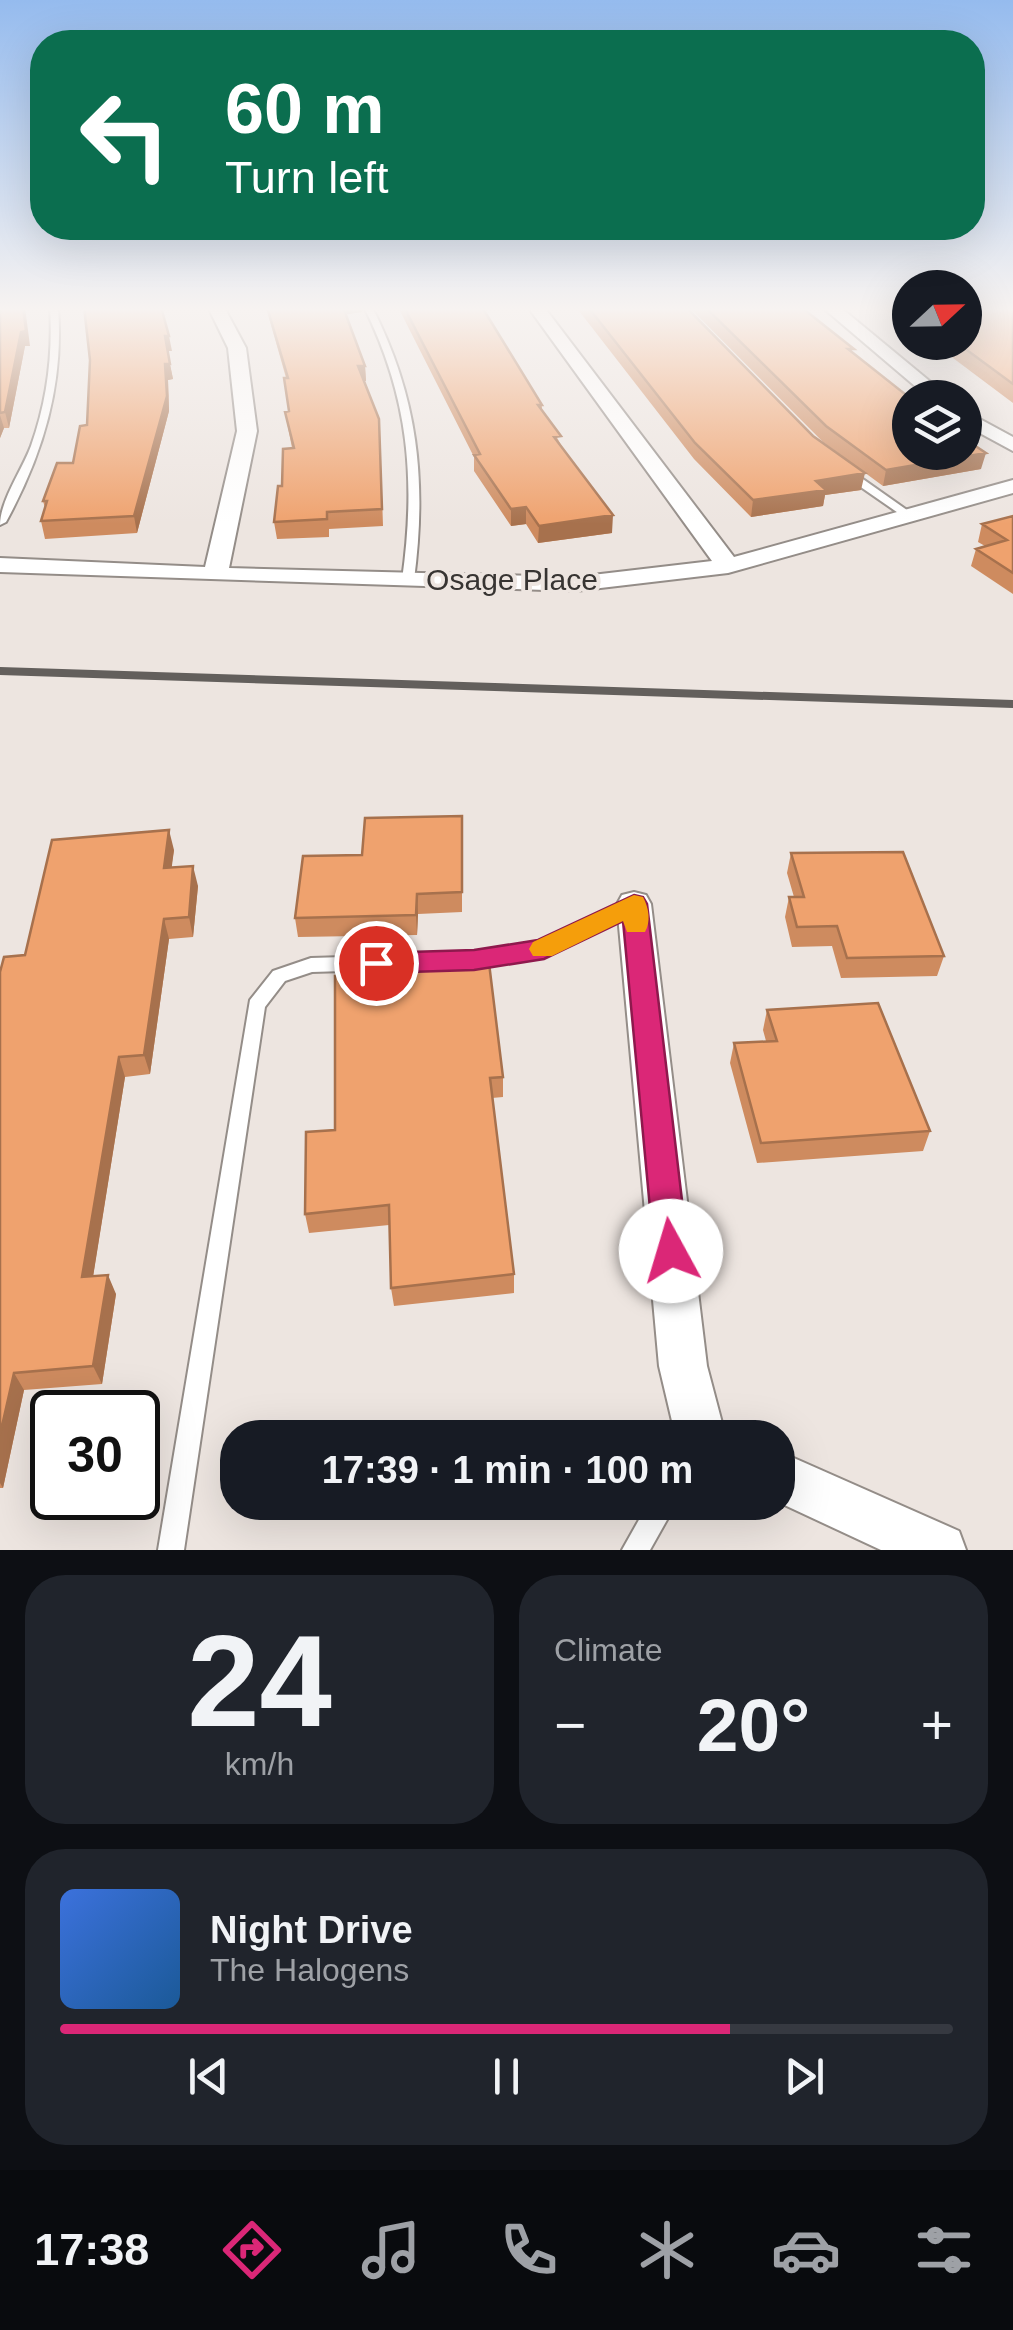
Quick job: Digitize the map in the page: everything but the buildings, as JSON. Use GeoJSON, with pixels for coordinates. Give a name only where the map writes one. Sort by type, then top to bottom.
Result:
{"type":"FeatureCollection","features":[{"type":"Feature","properties":{"kind":"street"},"geometry":{"type":"LineString","coordinates":[[215,576],[247,432],[241,379]]}},
{"type":"Feature","properties":{"kind":"street"},"geometry":{"type":"LineString","coordinates":[[590,379],[728,566]]}},
{"type":"Feature","properties":{"kind":"street"},"geometry":{"type":"LineString","coordinates":[[982,427],[1013,446]]}},
{"type":"Feature","properties":{"kind":"street","name":"Osage Place"},"geometry":{"type":"LineString","coordinates":[[0,564],[215,576],[576,584],[728,566],[1013,486]]}},
{"type":"Feature","properties":{"kind":"street"},"geometry":{"type":"LineString","coordinates":[[634,904],[684,1366],[697,1420]]}},
{"type":"Feature","properties":{"kind":"street"},"geometry":{"type":"LineString","coordinates":[[795,1484],[940,1550]]}},
{"type":"Feature","properties":{"kind":"lane"},"geometry":{"type":"LineString","coordinates":[[0,522],[37,446],[51,379]]}},
{"type":"Feature","properties":{"kind":"lane"},"geometry":{"type":"LineString","coordinates":[[397,379],[410,436],[417,529],[408,580]]}},
{"type":"Feature","properties":{"kind":"lane"},"geometry":{"type":"LineString","coordinates":[[838,465],[908,515]]}},
{"type":"Feature","properties":{"kind":"lane"},"geometry":{"type":"LineString","coordinates":[[171,1550],[256,1004],[279,976],[311,965],[474,960],[544,949],[634,904]]}},
{"type":"Feature","properties":{"kind":"lane"},"geometry":{"type":"LineString","coordinates":[[636,1550],[654,1520]]}},
{"type":"Feature","properties":{"kind":"railway"},"geometry":{"type":"LineString","coordinates":[[0,671],[1013,704]]}},
{"type":"Feature","properties":{"kind":"slow traffic"},"geometry":{"type":"LineString","coordinates":[[542,949],[634,904],[636,926]]}},
{"type":"Feature","properties":{"kind":"route"},"geometry":{"type":"LineString","coordinates":[[376,963],[474,960],[544,949],[634,904],[671,1251]]}}]}
